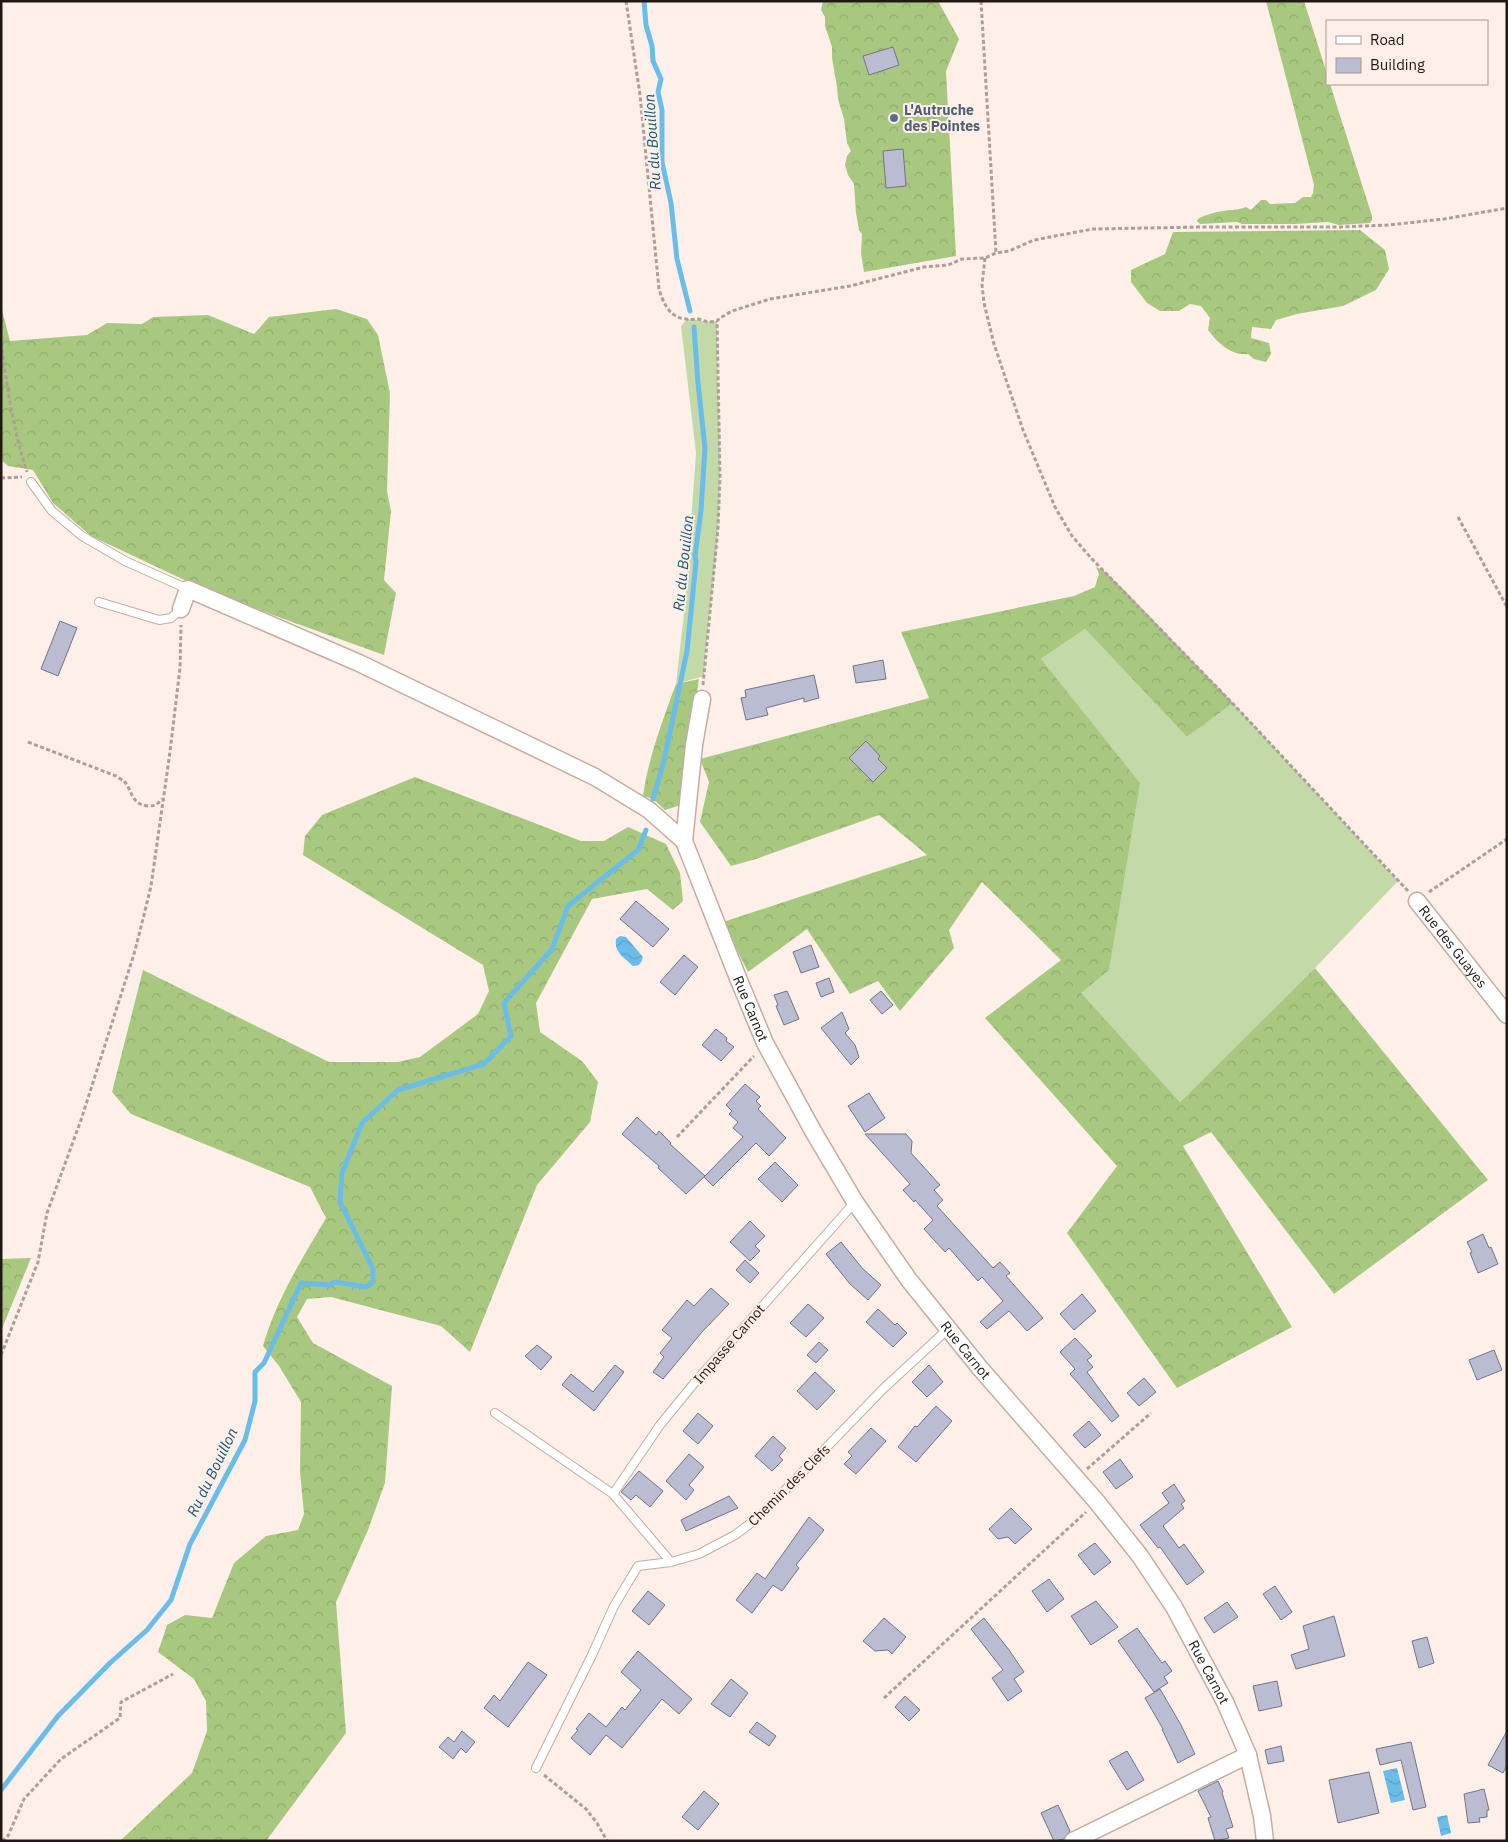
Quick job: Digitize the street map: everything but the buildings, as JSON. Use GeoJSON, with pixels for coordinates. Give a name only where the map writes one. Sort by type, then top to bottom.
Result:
{"type":"FeatureCollection","features":[{"type":"Feature","properties":{"kind":"street"},"geometry":{"type":"LineString","coordinates":[[181,609],[188,589],[359,663],[595,777],[649,810],[684,841]]}},
{"type":"Feature","properties":{"kind":"street"},"geometry":{"type":"LineString","coordinates":[[684,841],[694,745],[702,699]]}},
{"type":"Feature","properties":{"kind":"street","name":"Rue Carnot"},"geometry":{"type":"LineString","coordinates":[[684,841],[766,1043],[813,1131],[855,1202],[909,1280],[978,1368],[1097,1502],[1140,1556],[1174,1607],[1225,1702],[1248,1755],[1262,1816],[1265,1841]]}},
{"type":"Feature","properties":{"kind":"street","name":"Rue des Guayes"},"geometry":{"type":"LineString","coordinates":[[1417,902],[1507,1015]]}},
{"type":"Feature","properties":{"kind":"street"},"geometry":{"type":"LineString","coordinates":[[1073,1841],[1248,1755]]}},
{"type":"Feature","properties":{"kind":"lane"},"geometry":{"type":"LineString","coordinates":[[31,482],[52,511],[82,536],[127,562],[188,589]]}},
{"type":"Feature","properties":{"kind":"lane"},"geometry":{"type":"LineString","coordinates":[[98,602],[159,620],[171,618],[181,609]]}},
{"type":"Feature","properties":{"kind":"lane","name":"Impasse Carnot"},"geometry":{"type":"LineString","coordinates":[[613,1494],[660,1425],[690,1388],[855,1202]]}},
{"type":"Feature","properties":{"kind":"lane","name":"Chemin des Clefs"},"geometry":{"type":"LineString","coordinates":[[536,1768],[614,1606],[638,1566],[671,1562],[698,1554],[735,1535],[759,1517],[882,1389],[948,1329]]}},
{"type":"Feature","properties":{"kind":"lane"},"geometry":{"type":"LineString","coordinates":[[494,1413],[613,1494],[671,1562]]}},
{"type":"Feature","properties":{"kind":"path"},"geometry":{"type":"LineString","coordinates":[[626,1],[640,95],[659,289],[664,305],[669,311],[680,318],[701,320],[705,323],[716,322],[732,311],[770,299],[850,286],[924,267],[948,265],[962,259],[985,258],[996,253],[1009,251],[1034,240],[1101,228],[1341,228],[1415,223],[1507,208]]}},
{"type":"Feature","properties":{"kind":"path"},"geometry":{"type":"LineString","coordinates":[[982,1],[996,253]]}},
{"type":"Feature","properties":{"kind":"path"},"geometry":{"type":"LineString","coordinates":[[985,258],[982,285],[984,303],[994,344],[1023,430],[1055,507],[1072,536],[1113,581],[1245,716],[1398,881]]}},
{"type":"Feature","properties":{"kind":"path"},"geometry":{"type":"LineString","coordinates":[[702,699],[720,502],[721,441],[717,385],[716,322]]}},
{"type":"Feature","properties":{"kind":"path"},"geometry":{"type":"LineString","coordinates":[[1,343],[17,435],[24,464],[31,482]]}},
{"type":"Feature","properties":{"kind":"path"},"geometry":{"type":"LineString","coordinates":[[1,478],[22,477],[31,482]]}},
{"type":"Feature","properties":{"kind":"path"},"geometry":{"type":"LineString","coordinates":[[1458,516],[1507,607]]}},
{"type":"Feature","properties":{"kind":"path"},"geometry":{"type":"LineString","coordinates":[[1,1355],[38,1262],[47,1213],[81,1120],[134,954],[151,886],[178,690],[181,609]]}},
{"type":"Feature","properties":{"kind":"path"},"geometry":{"type":"LineString","coordinates":[[28,742],[116,776],[123,780],[134,800],[138,803],[153,806],[162,799]]}},
{"type":"Feature","properties":{"kind":"path"},"geometry":{"type":"LineString","coordinates":[[1417,902],[1435,887],[1507,839]]}},
{"type":"Feature","properties":{"kind":"path"},"geometry":{"type":"LineString","coordinates":[[677,1137],[766,1043]]}},
{"type":"Feature","properties":{"kind":"path"},"geometry":{"type":"LineString","coordinates":[[1076,1478],[1151,1413]]}},
{"type":"Feature","properties":{"kind":"path"},"geometry":{"type":"LineString","coordinates":[[884,1698],[1097,1502]]}},
{"type":"Feature","properties":{"kind":"path"},"geometry":{"type":"LineString","coordinates":[[2,1841],[8,1836],[24,1799],[61,1759],[120,1718],[121,1702],[173,1674]]}},
{"type":"Feature","properties":{"kind":"path"},"geometry":{"type":"LineString","coordinates":[[536,1768],[586,1809],[597,1823],[607,1841]]}},
{"type":"Feature","properties":{"kind":"green space"},"geometry":{"type":"Polygon","coordinates":[[[823,1],[938,1],[959,39],[946,71],[956,256],[864,272],[861,254],[862,234],[859,230],[856,213],[854,184],[848,175],[845,165],[847,156],[851,151],[847,143],[844,119],[838,99],[832,47],[825,26],[825,17],[821,10],[823,1]]]}},
{"type":"Feature","properties":{"kind":"green space"},"geometry":{"type":"Polygon","coordinates":[[[1266,1],[1304,1],[1326,71],[1326,85],[1330,85],[1372,220],[1370,223],[1339,225],[1328,222],[1200,224],[1197,221],[1199,218],[1217,212],[1246,207],[1251,210],[1261,200],[1266,200],[1270,204],[1295,203],[1303,197],[1311,197],[1314,185],[1266,1]]]}},
{"type":"Feature","properties":{"kind":"green space"},"geometry":{"type":"Polygon","coordinates":[[[1360,230],[1385,250],[1389,269],[1376,290],[1343,306],[1297,314],[1276,320],[1271,329],[1252,327],[1251,338],[1269,343],[1271,354],[1266,362],[1254,359],[1248,354],[1236,353],[1225,348],[1208,330],[1210,318],[1201,306],[1190,304],[1179,311],[1160,311],[1147,303],[1131,282],[1131,270],[1165,254],[1173,232],[1360,230]]]}},
{"type":"Feature","properties":{"kind":"green space"},"geometry":{"type":"Polygon","coordinates":[[[1,306],[10,341],[87,335],[107,323],[142,324],[153,317],[208,315],[254,334],[269,317],[336,309],[367,319],[378,335],[390,393],[387,491],[391,511],[384,580],[396,593],[384,655],[212,593],[91,536],[53,503],[33,470],[8,466],[1,460],[1,306]]]}},
{"type":"Feature","properties":{"kind":"green space"},"geometry":{"type":"Polygon","coordinates":[[[687,319],[709,322],[717,321],[720,450],[719,502],[717,547],[704,676],[676,684],[685,605],[696,453],[681,326],[687,319]]]}},
{"type":"Feature","properties":{"kind":"green space"},"geometry":{"type":"Polygon","coordinates":[[[1096,567],[1104,571],[1123,589],[1233,703],[1187,737],[1085,629],[1041,659],[1140,783],[1109,970],[1081,993],[1180,1102],[1315,968],[1488,1180],[1334,1294],[1211,1132],[1183,1146],[1292,1327],[1177,1388],[1067,1233],[1117,1166],[985,1018],[1061,960],[982,882],[949,930],[954,948],[900,1011],[878,981],[850,994],[807,929],[748,972],[723,922],[927,855],[879,815],[756,859],[731,866],[700,822],[709,782],[700,759],[929,698],[901,632],[1074,596],[1095,587],[1099,574],[1096,567]]]}},
{"type":"Feature","properties":{"kind":"green space"},"geometry":{"type":"Polygon","coordinates":[[[1085,629],[1187,737],[1233,703],[1398,881],[1315,968],[1180,1102],[1080,993],[1041,659],[1085,629]]]}},
{"type":"Feature","properties":{"kind":"green space"},"geometry":{"type":"Polygon","coordinates":[[[699,679],[681,805],[665,810],[653,799],[643,796],[648,768],[676,684],[699,679]]]}},
{"type":"Feature","properties":{"kind":"green space"},"geometry":{"type":"Polygon","coordinates":[[[415,777],[581,841],[604,841],[628,827],[666,844],[680,873],[683,901],[673,910],[647,889],[592,899],[536,1003],[540,1032],[582,1061],[598,1082],[590,1122],[537,1185],[470,1352],[441,1326],[331,1297],[307,1299],[297,1317],[313,1343],[392,1386],[385,1483],[368,1530],[336,1602],[346,1733],[266,1841],[120,1841],[192,1773],[207,1731],[206,1701],[194,1679],[158,1652],[167,1625],[185,1615],[212,1618],[234,1563],[266,1536],[298,1530],[304,1514],[300,1472],[301,1402],[279,1366],[263,1346],[282,1296],[326,1218],[310,1187],[131,1114],[112,1092],[143,970],[329,1062],[398,1062],[420,1057],[478,1014],[489,991],[483,965],[303,855],[305,836],[322,815],[415,777]]]}},
{"type":"Feature","properties":{"kind":"green space"},"geometry":{"type":"Polygon","coordinates":[[[31,1258],[1,1331],[1,1259],[31,1258]]]}},
{"type":"Feature","properties":{"kind":"water"},"geometry":{"type":"Polygon","coordinates":[[[620,936],[626,937],[643,957],[639,965],[633,966],[618,951],[616,939],[620,936]]]}},
{"type":"Feature","properties":{"kind":"water"},"geometry":{"type":"Polygon","coordinates":[[[1397,1768],[1405,1800],[1391,1803],[1383,1771],[1397,1768]]]}},
{"type":"Feature","properties":{"kind":"water"},"geometry":{"type":"Polygon","coordinates":[[[1447,1815],[1451,1833],[1441,1836],[1437,1817],[1447,1815]]]}},
{"type":"Feature","properties":{"kind":"waterway","name":"Ru du Bouillon"},"geometry":{"type":"LineString","coordinates":[[644,1],[646,25],[652,46],[653,61],[661,79],[658,92],[662,110],[662,162],[671,203],[677,259],[690,311]]}},
{"type":"Feature","properties":{"kind":"waterway","name":"Ru du Bouillon"},"geometry":{"type":"LineString","coordinates":[[653,799],[663,765],[687,651],[701,510],[705,448],[694,327]]}},
{"type":"Feature","properties":{"kind":"waterway","name":"Ru du Bouillon"},"geometry":{"type":"LineString","coordinates":[[1,1790],[58,1716],[110,1663],[147,1630],[171,1600],[190,1544],[245,1440],[255,1401],[255,1372],[264,1363],[301,1283],[329,1285],[335,1282],[366,1287],[373,1282],[373,1269],[340,1202],[342,1173],[362,1123],[398,1090],[484,1064],[511,1036],[504,1003],[552,949],[568,906],[638,850],[646,830]]}},
{"type":"Feature","properties":{"kind":"place","name":"L'Autruche des Pointes"},"geometry":{"type":"Point","coordinates":[894,118]}}]}
